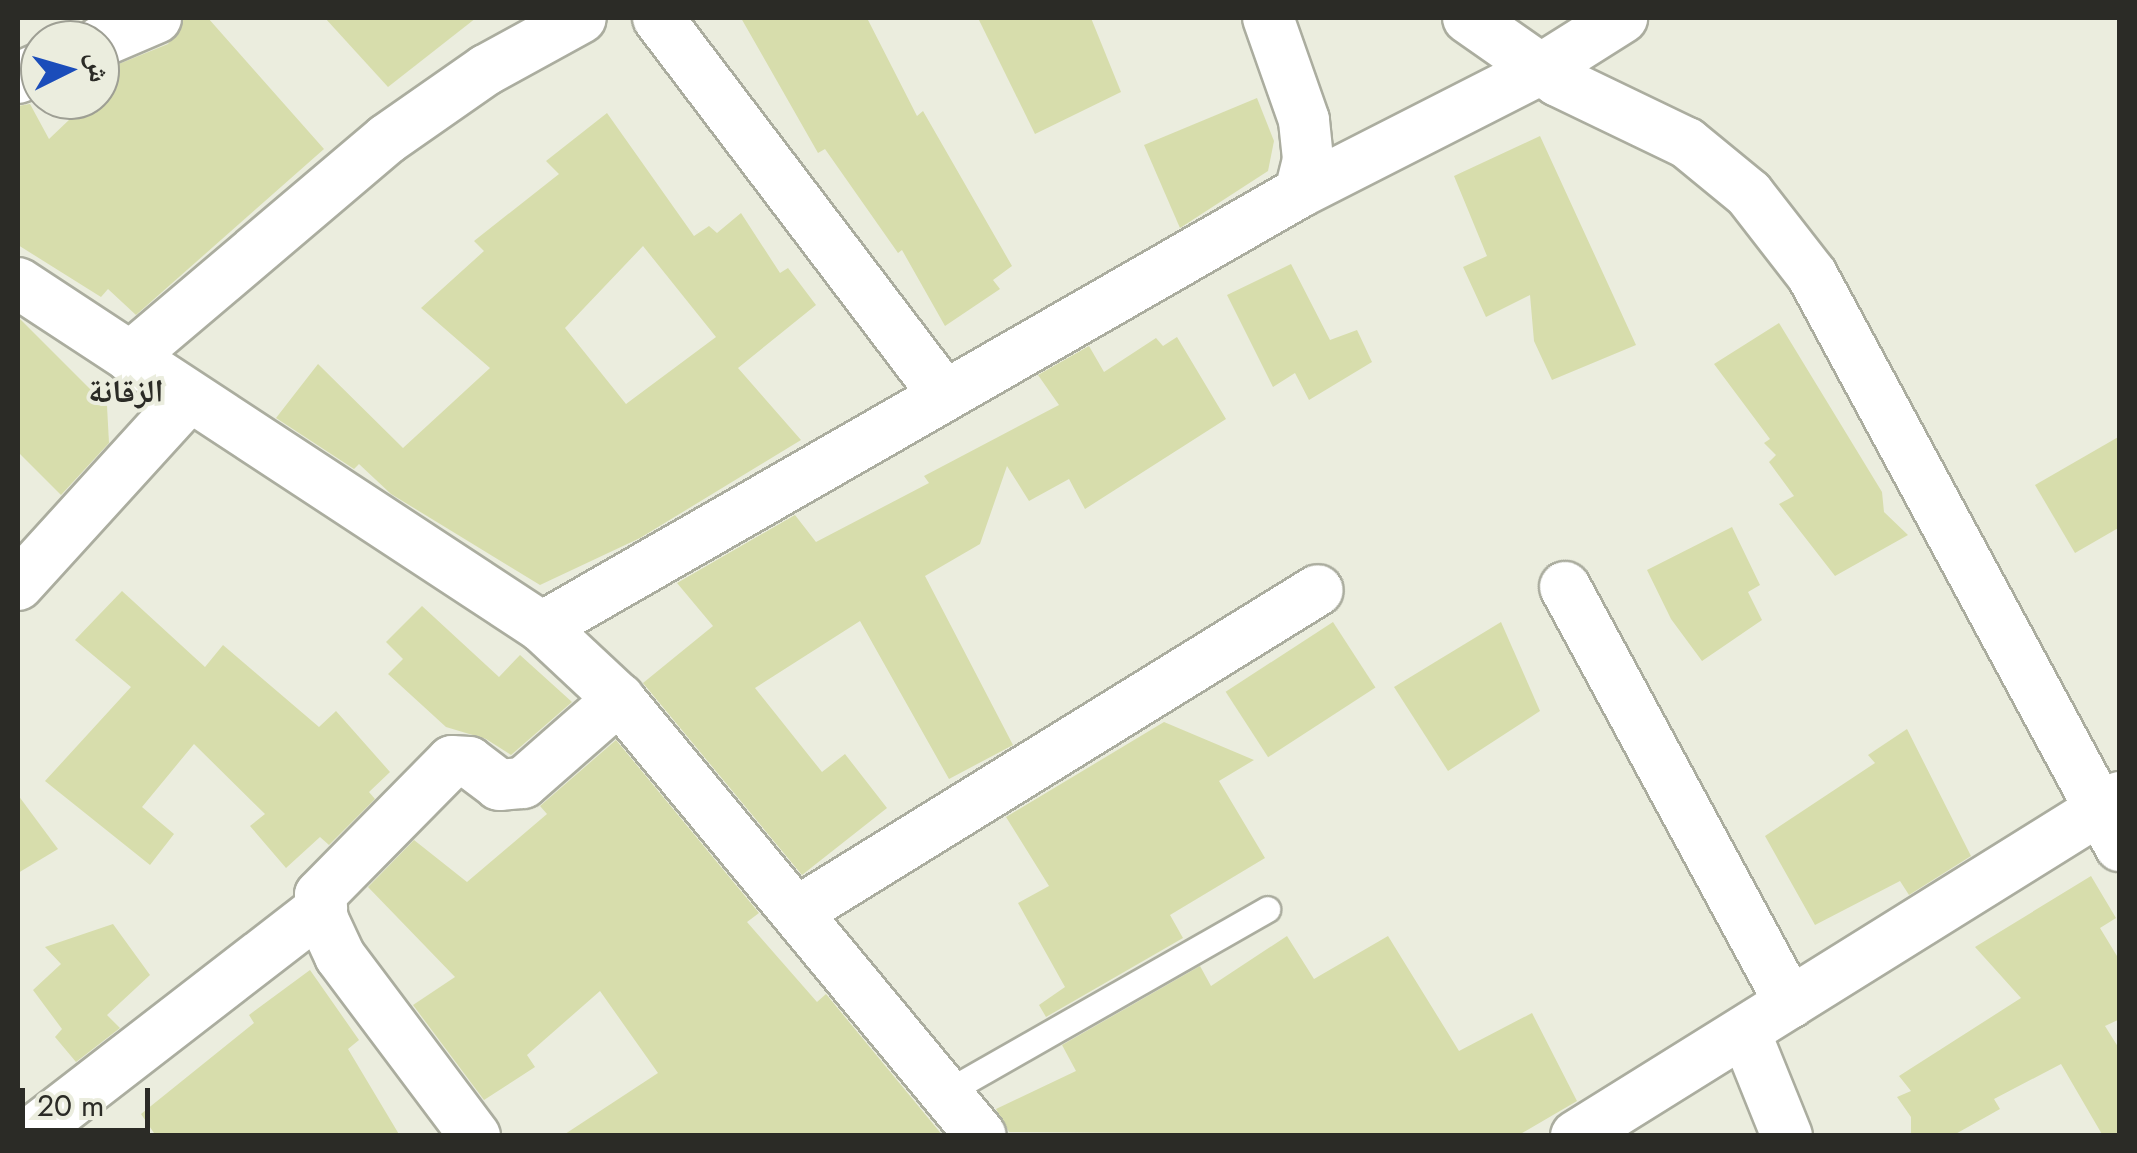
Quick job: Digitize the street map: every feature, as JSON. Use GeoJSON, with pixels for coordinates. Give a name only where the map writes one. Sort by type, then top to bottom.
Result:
{"type":"FeatureCollection","features":[{"type":"Feature","properties":{"kind":"street"},"geometry":{"type":"LineString","coordinates":[[120,33],[156,18]]}},
{"type":"Feature","properties":{"kind":"street"},"geometry":{"type":"LineString","coordinates":[[130,358],[387,139],[486,70],[581,18]]}},
{"type":"Feature","properties":{"kind":"street"},"geometry":{"type":"LineString","coordinates":[[658,18],[944,395]]}},
{"type":"Feature","properties":{"kind":"street"},"geometry":{"type":"LineString","coordinates":[[1268,18],[1304,120],[1308,159],[1300,192]]}},
{"type":"Feature","properties":{"kind":"street"},"geometry":{"type":"LineString","coordinates":[[1468,18],[1541,69],[1687,143],[1749,194],[1812,274],[2112,817],[1790,1004],[1576,1136]]}},
{"type":"Feature","properties":{"kind":"street"},"geometry":{"type":"LineString","coordinates":[[542,627],[1300,192],[1541,69],[1622,18]]}},
{"type":"Feature","properties":{"kind":"street"},"geometry":{"type":"LineString","coordinates":[[21,290],[542,627],[619,699],[981,1136]]}},
{"type":"Feature","properties":{"kind":"street"},"geometry":{"type":"LineString","coordinates":[[18,585],[187,399]]}},
{"type":"Feature","properties":{"kind":"street"},"geometry":{"type":"LineString","coordinates":[[1565,587],[1790,1004]]}},
{"type":"Feature","properties":{"kind":"street"},"geometry":{"type":"LineString","coordinates":[[797,912],[1318,590]]}},
{"type":"Feature","properties":{"kind":"street"},"geometry":{"type":"LineString","coordinates":[[476,1136],[340,956],[320,895],[333,877],[452,762],[463,759],[499,786],[523,783],[619,699]]}},
{"type":"Feature","properties":{"kind":"street"},"geometry":{"type":"LineString","coordinates":[[26,1136],[322,908]]}},
{"type":"Feature","properties":{"kind":"street"},"geometry":{"type":"LineString","coordinates":[[1745,1032],[1788,1136]]}},
{"type":"Feature","properties":{"kind":"lane"},"geometry":{"type":"LineString","coordinates":[[945,1094],[1267,909]]}},
{"type":"Feature","properties":{"kind":"building"},"geometry":{"type":"Polygon","coordinates":[[[184,18],[208,18],[324,149],[136,315],[108,289],[101,297],[18,245],[18,106],[20,120],[39,120],[49,139],[69,120],[120,120],[120,64],[168,44],[184,18]]]}},
{"type":"Feature","properties":{"kind":"building"},"geometry":{"type":"Polygon","coordinates":[[[325,18],[476,18],[388,87],[325,18]]]}},
{"type":"Feature","properties":{"kind":"building"},"geometry":{"type":"Polygon","coordinates":[[[741,18],[867,18],[917,116],[923,111],[1012,266],[993,280],[1000,289],[945,326],[902,250],[898,253],[825,149],[818,153],[741,18]]]}},
{"type":"Feature","properties":{"kind":"building"},"geometry":{"type":"Polygon","coordinates":[[[978,18],[1091,18],[1121,92],[1035,134],[978,18]]]}},
{"type":"Feature","properties":{"kind":"building"},"geometry":{"type":"Polygon","coordinates":[[[1257,98],[1274,141],[1268,171],[1180,228],[1144,145],[1257,98]]]}},
{"type":"Feature","properties":{"kind":"building"},"geometry":{"type":"Polygon","coordinates":[[[607,113],[694,236],[709,226],[717,233],[741,213],[780,273],[788,268],[816,305],[738,368],[801,440],[640,538],[540,585],[391,494],[359,464],[354,469],[276,418],[318,364],[403,448],[490,368],[421,308],[484,251],[474,241],[559,174],[546,161],[607,113]],[[643,246],[565,328],[626,404],[716,337],[643,246]]]}},
{"type":"Feature","properties":{"kind":"building"},"geometry":{"type":"Polygon","coordinates":[[[1540,136],[1636,345],[1552,380],[1534,341],[1530,295],[1486,317],[1463,267],[1487,256],[1454,176],[1540,136]]]}},
{"type":"Feature","properties":{"kind":"building"},"geometry":{"type":"Polygon","coordinates":[[[1291,264],[1330,340],[1357,330],[1372,362],[1309,400],[1295,373],[1273,387],[1227,295],[1291,264]]]}},
{"type":"Feature","properties":{"kind":"building"},"geometry":{"type":"Polygon","coordinates":[[[18,317],[107,406],[109,443],[61,495],[18,452],[18,317]]]}},
{"type":"Feature","properties":{"kind":"building"},"geometry":{"type":"Polygon","coordinates":[[[1779,323],[1882,492],[1884,512],[1908,535],[1835,576],[1779,504],[1794,496],[1769,462],[1776,455],[1764,443],[1770,439],[1714,364],[1779,323]]]}},
{"type":"Feature","properties":{"kind":"building"},"geometry":{"type":"Polygon","coordinates":[[[1177,337],[1226,419],[1085,509],[1069,479],[1029,501],[1007,466],[980,544],[925,576],[1013,745],[949,779],[860,621],[755,688],[822,772],[845,754],[887,808],[802,875],[643,683],[713,626],[677,583],[795,515],[816,542],[929,483],[924,476],[1059,405],[1038,375],[1089,346],[1104,372],[1156,338],[1163,346],[1177,337]]]}},
{"type":"Feature","properties":{"kind":"building"},"geometry":{"type":"Polygon","coordinates":[[[2120,436],[2120,527],[2075,553],[2035,485],[2120,436]]]}},
{"type":"Feature","properties":{"kind":"building"},"geometry":{"type":"Polygon","coordinates":[[[1732,527],[1760,585],[1748,592],[1762,620],[1702,661],[1671,619],[1647,570],[1732,527]]]}},
{"type":"Feature","properties":{"kind":"building"},"geometry":{"type":"Polygon","coordinates":[[[122,591],[205,667],[223,645],[319,727],[336,711],[390,772],[369,792],[375,799],[329,845],[320,837],[286,868],[250,826],[265,814],[194,744],[142,807],[174,834],[150,865],[45,781],[131,687],[75,640],[122,591]]]}},
{"type":"Feature","properties":{"kind":"building"},"geometry":{"type":"Polygon","coordinates":[[[422,606],[499,677],[520,655],[572,702],[511,755],[486,739],[446,727],[388,674],[403,659],[386,642],[422,606]]]}},
{"type":"Feature","properties":{"kind":"building"},"geometry":{"type":"Polygon","coordinates":[[[1333,622],[1375,687],[1268,757],[1226,692],[1333,622]]]}},
{"type":"Feature","properties":{"kind":"building"},"geometry":{"type":"Polygon","coordinates":[[[1501,622],[1540,711],[1448,771],[1394,687],[1501,622]]]}},
{"type":"Feature","properties":{"kind":"building"},"geometry":{"type":"Polygon","coordinates":[[[1164,722],[1254,760],[1219,781],[1265,858],[1170,915],[1183,938],[1046,1017],[1039,1005],[1065,987],[1018,903],[1049,886],[1006,817],[1164,722]]]}},
{"type":"Feature","properties":{"kind":"building"},"geometry":{"type":"Polygon","coordinates":[[[1907,729],[1971,856],[1909,895],[1900,881],[1815,925],[1765,836],[1875,763],[1868,755],[1907,729]]]}},
{"type":"Feature","properties":{"kind":"building"},"geometry":{"type":"Polygon","coordinates":[[[616,740],[759,913],[747,922],[817,1002],[826,994],[943,1136],[562,1136],[658,1073],[600,991],[527,1055],[535,1067],[484,1100],[413,1005],[455,977],[368,887],[414,840],[467,882],[547,814],[540,806],[616,740]]]}},
{"type":"Feature","properties":{"kind":"building"},"geometry":{"type":"Polygon","coordinates":[[[18,795],[58,849],[18,873],[18,795]]]}},
{"type":"Feature","properties":{"kind":"building"},"geometry":{"type":"Polygon","coordinates":[[[2091,876],[2116,918],[2100,928],[2120,961],[2120,1019],[2105,1026],[2120,1050],[2120,1136],[2103,1136],[2061,1064],[1994,1099],[2000,1109],[1952,1136],[1911,1136],[1911,1117],[1897,1097],[1911,1091],[1899,1076],[2021,998],[1975,947],[2091,876]]]}},
{"type":"Feature","properties":{"kind":"building"},"geometry":{"type":"Polygon","coordinates":[[[113,924],[150,975],[107,1015],[120,1028],[76,1062],[55,1037],[62,1029],[33,990],[61,964],[45,947],[113,924]]]}},
{"type":"Feature","properties":{"kind":"building"},"geometry":{"type":"Polygon","coordinates":[[[1287,936],[1314,979],[1388,936],[1459,1051],[1532,1013],[1577,1101],[1517,1136],[1009,1132],[996,1109],[1076,1071],[1062,1045],[1200,966],[1211,986],[1287,936]]]}},
{"type":"Feature","properties":{"kind":"building"},"geometry":{"type":"Polygon","coordinates":[[[310,970],[359,1040],[348,1049],[400,1136],[156,1136],[141,1114],[254,1023],[249,1015],[310,970]]]}},
{"type":"Feature","properties":{"kind":"district","name":"الزقانة"},"geometry":{"type":"Point","coordinates":[126,391]}}]}
